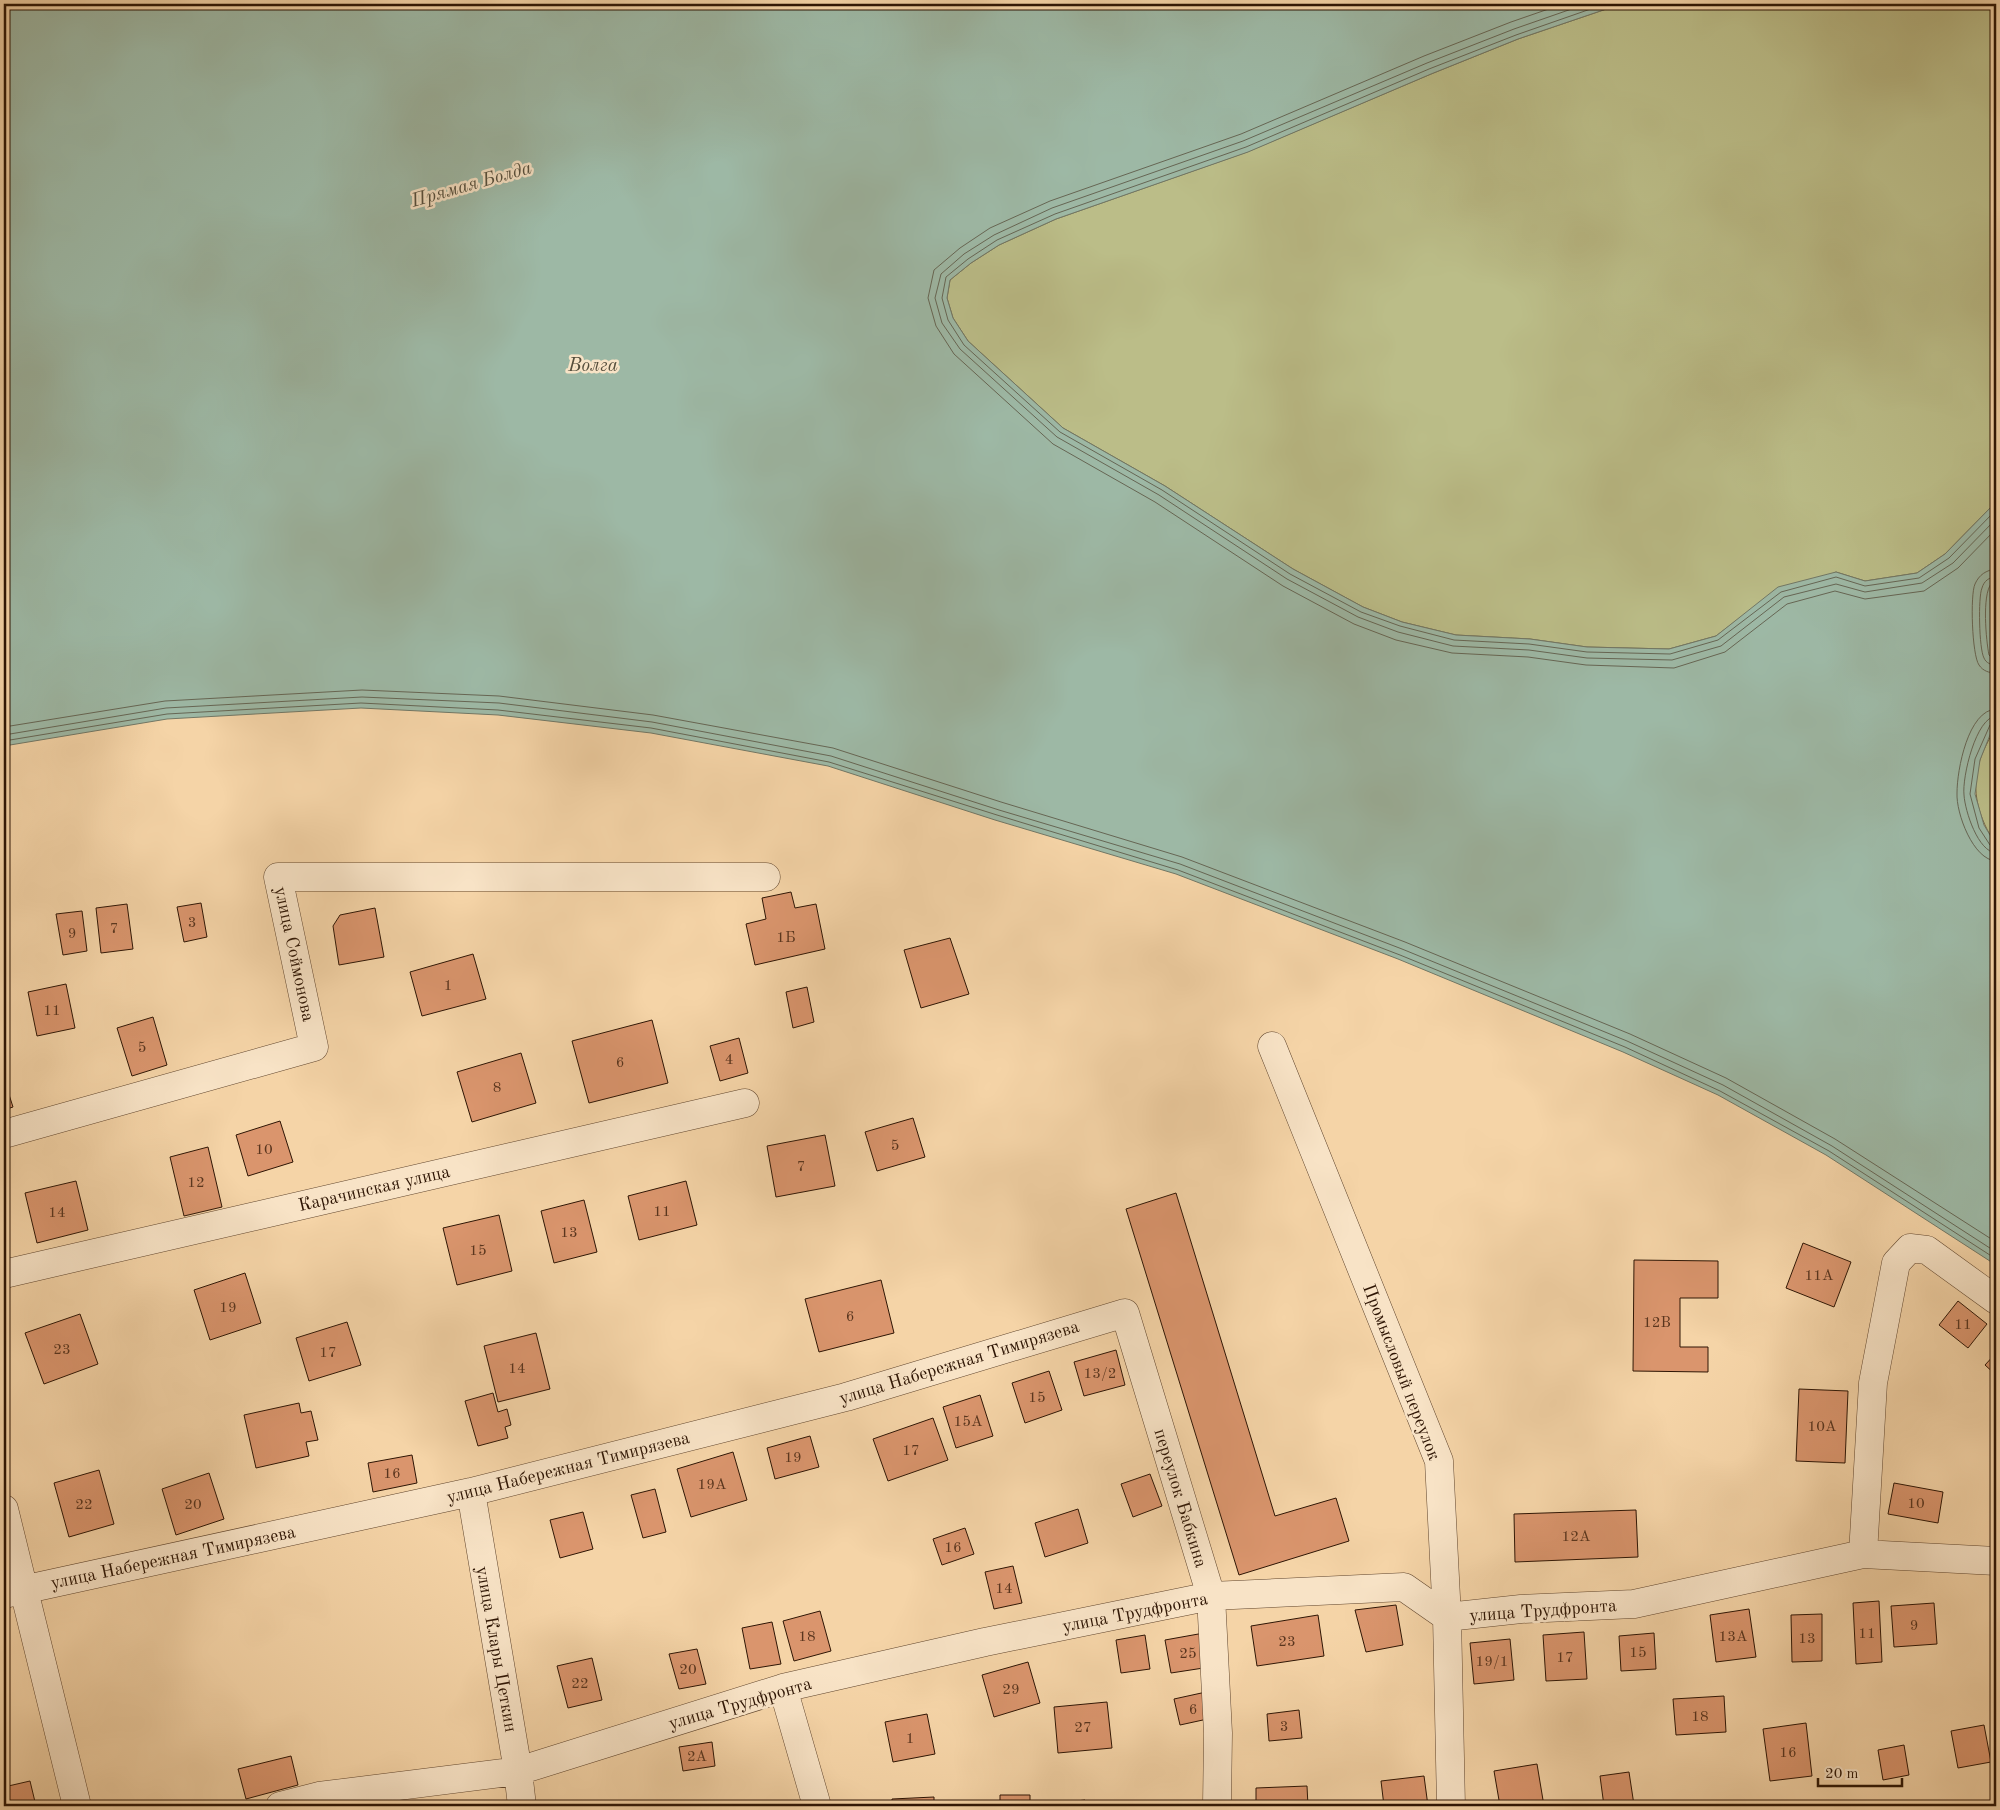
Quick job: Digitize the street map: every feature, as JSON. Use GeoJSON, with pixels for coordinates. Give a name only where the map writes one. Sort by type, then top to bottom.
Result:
{"type":"FeatureCollection","features":[{"type":"Feature","properties":{"kind":"street","name":"улица Соймонова"},"geometry":{"type":"LineString","coordinates":[[4,1134],[314,1047],[278,877],[766,877]]}},
{"type":"Feature","properties":{"kind":"street","name":"Промысловый переулок"},"geometry":{"type":"LineString","coordinates":[[1272,1046],[1439,1461],[1447,1617],[1450,1806]]}},
{"type":"Feature","properties":{"kind":"street","name":"Карачинская улица"},"geometry":{"type":"LineString","coordinates":[[4,1274],[745,1103]]}},
{"type":"Feature","properties":{"kind":"street"},"geometry":{"type":"LineString","coordinates":[[1863,1554],[1873,1383],[1896,1263],[1910,1248],[1927,1250],[1996,1300]]}},
{"type":"Feature","properties":{"kind":"street","name":"улица Набережная Тимирязева"},"geometry":{"type":"LineString","coordinates":[[14,1591],[471,1492],[846,1396],[1124,1313]]}},
{"type":"Feature","properties":{"kind":"street","name":"переулок Бабкина"},"geometry":{"type":"LineString","coordinates":[[1124,1313],[1211,1596],[1218,1733],[1217,1806]]}},
{"type":"Feature","properties":{"kind":"street","name":"улица Клары Цеткин"},"geometry":{"type":"LineString","coordinates":[[471,1492],[518,1771],[522,1806]]}},
{"type":"Feature","properties":{"kind":"street"},"geometry":{"type":"LineString","coordinates":[[4,1510],[14,1591],[77,1806]]}},
{"type":"Feature","properties":{"kind":"street","name":"улица Трудфронта"},"geometry":{"type":"LineString","coordinates":[[280,1806],[319,1796],[518,1771],[782,1688],[985,1642],[1211,1596],[1404,1587],[1447,1617],[1521,1609],[1634,1604],[1863,1554],[1996,1561]]}},
{"type":"Feature","properties":{"kind":"street"},"geometry":{"type":"LineString","coordinates":[[782,1688],[817,1806]]}},
{"type":"Feature","properties":{"kind":"green space"},"geometry":{"type":"Polygon","coordinates":[[[1621,4],[1996,4],[1996,502],[1945,554],[1917,573],[1865,581],[1836,572],[1741,617],[1716,636],[1669,649],[1587,647],[1530,639],[1456,635],[1402,622],[1363,607],[1293,569],[1165,486],[1063,428],[968,341],[953,318],[947,298],[950,280],[971,263],[999,245],[1056,219],[1247,152],[1518,39],[1621,4]]]}},
{"type":"Feature","properties":{"kind":"green space"},"geometry":{"type":"Polygon","coordinates":[[[1996,585],[1996,665],[1992,635],[1991,601],[1996,585]]]}},
{"type":"Feature","properties":{"kind":"green space"},"geometry":{"type":"Polygon","coordinates":[[[1996,720],[1996,845],[1981,815],[1976,794],[1976,783],[1980,760],[1996,720]]]}},
{"type":"Feature","properties":{"kind":"water","name":"Волга"},"geometry":{"type":"Polygon","coordinates":[[[4,4],[1621,4],[1518,39],[1248,152],[1056,219],[999,245],[971,263],[950,280],[947,298],[953,318],[968,341],[1063,428],[1165,486],[1293,569],[1363,607],[1402,622],[1456,635],[1530,639],[1587,647],[1669,649],[1716,636],[1778,587],[1836,572],[1865,581],[1917,573],[1945,554],[1996,502],[1996,585],[1992,591],[1991,623],[1996,665],[1996,720],[1980,760],[1975,794],[1984,825],[1996,845],[1996,1265],[1826,1155],[1718,1095],[1623,1052],[1398,959],[1176,874],[995,820],[828,766],[651,733],[498,715],[361,708],[167,719],[4,746],[4,4]]]}},
{"type":"Feature","properties":{"kind":"building"},"geometry":{"type":"Polygon","coordinates":[[[791,892],[795,908],[816,904],[825,949],[755,965],[746,924],[766,919],[762,898],[791,892]]]}},
{"type":"Feature","properties":{"kind":"building"},"geometry":{"type":"Polygon","coordinates":[[[201,903],[207,937],[184,942],[177,907],[201,903]]]}},
{"type":"Feature","properties":{"kind":"building"},"geometry":{"type":"Polygon","coordinates":[[[127,904],[133,949],[101,953],[96,908],[127,904]]]}},
{"type":"Feature","properties":{"kind":"building"},"geometry":{"type":"Polygon","coordinates":[[[375,908],[384,957],[339,965],[333,926],[340,915],[375,908]]]}},
{"type":"Feature","properties":{"kind":"building"},"geometry":{"type":"Polygon","coordinates":[[[82,911],[87,951],[63,955],[56,914],[82,911]]]}},
{"type":"Feature","properties":{"kind":"building"},"geometry":{"type":"Polygon","coordinates":[[[950,938],[969,994],[921,1008],[904,950],[950,938]]]}},
{"type":"Feature","properties":{"kind":"building"},"geometry":{"type":"Polygon","coordinates":[[[473,954],[486,999],[422,1016],[410,972],[473,954]]]}},
{"type":"Feature","properties":{"kind":"building"},"geometry":{"type":"Polygon","coordinates":[[[66,984],[75,1028],[37,1036],[28,992],[66,984]]]}},
{"type":"Feature","properties":{"kind":"building"},"geometry":{"type":"Polygon","coordinates":[[[807,987],[814,1022],[793,1028],[786,992],[807,987]]]}},
{"type":"Feature","properties":{"kind":"building"},"geometry":{"type":"Polygon","coordinates":[[[153,1017],[167,1065],[132,1076],[117,1028],[153,1017]]]}},
{"type":"Feature","properties":{"kind":"building"},"geometry":{"type":"Polygon","coordinates":[[[652,1020],[668,1083],[589,1103],[572,1041],[652,1020]]]}},
{"type":"Feature","properties":{"kind":"building"},"geometry":{"type":"Polygon","coordinates":[[[739,1038],[748,1073],[720,1081],[710,1046],[739,1038]]]}},
{"type":"Feature","properties":{"kind":"building"},"geometry":{"type":"Polygon","coordinates":[[[521,1053],[536,1103],[472,1122],[457,1072],[521,1053]]]}},
{"type":"Feature","properties":{"kind":"building"},"geometry":{"type":"Polygon","coordinates":[[[4,1079],[13,1107],[4,1110],[4,1079]]]}},
{"type":"Feature","properties":{"kind":"building"},"geometry":{"type":"Polygon","coordinates":[[[913,1118],[925,1157],[877,1171],[865,1132],[913,1118]]]}},
{"type":"Feature","properties":{"kind":"building"},"geometry":{"type":"Polygon","coordinates":[[[280,1121],[293,1162],[248,1176],[236,1135],[280,1121]]]}},
{"type":"Feature","properties":{"kind":"building"},"geometry":{"type":"Polygon","coordinates":[[[825,1135],[835,1186],[776,1197],[767,1146],[825,1135]]]}},
{"type":"Feature","properties":{"kind":"building"},"geometry":{"type":"Polygon","coordinates":[[[208,1147],[222,1207],[184,1216],[170,1157],[208,1147]]]}},
{"type":"Feature","properties":{"kind":"building"},"geometry":{"type":"Polygon","coordinates":[[[76,1181],[88,1230],[37,1243],[25,1193],[76,1181]]]}},
{"type":"Feature","properties":{"kind":"building"},"geometry":{"type":"Polygon","coordinates":[[[686,1181],[697,1225],[639,1240],[628,1196],[686,1181]]]}},
{"type":"Feature","properties":{"kind":"building"},"geometry":{"type":"Polygon","coordinates":[[[1176,1193],[1275,1516],[1336,1498],[1349,1541],[1239,1575],[1126,1209],[1176,1193]]]}},
{"type":"Feature","properties":{"kind":"building"},"geometry":{"type":"Polygon","coordinates":[[[584,1200],[597,1252],[554,1263],[541,1211],[584,1200]]]}},
{"type":"Feature","properties":{"kind":"building"},"geometry":{"type":"Polygon","coordinates":[[[499,1215],[512,1271],[457,1285],[443,1228],[499,1215]]]}},
{"type":"Feature","properties":{"kind":"building"},"geometry":{"type":"Polygon","coordinates":[[[1803,1243],[1851,1262],[1834,1307],[1786,1288],[1803,1243]]]}},
{"type":"Feature","properties":{"kind":"building"},"geometry":{"type":"Polygon","coordinates":[[[1634,1260],[1718,1261],[1718,1298],[1680,1298],[1680,1347],[1708,1347],[1708,1372],[1633,1371],[1634,1260]]]}},
{"type":"Feature","properties":{"kind":"building"},"geometry":{"type":"Polygon","coordinates":[[[245,1273],[261,1323],[210,1340],[194,1290],[245,1273]]]}},
{"type":"Feature","properties":{"kind":"building"},"geometry":{"type":"Polygon","coordinates":[[[881,1280],[894,1333],[819,1352],[805,1299],[881,1280]]]}},
{"type":"Feature","properties":{"kind":"building"},"geometry":{"type":"Polygon","coordinates":[[[1958,1301],[1987,1324],[1968,1348],[1939,1325],[1958,1301]]]}},
{"type":"Feature","properties":{"kind":"building"},"geometry":{"type":"Polygon","coordinates":[[[80,1314],[98,1364],[44,1384],[25,1333],[80,1314]]]}},
{"type":"Feature","properties":{"kind":"building"},"geometry":{"type":"Polygon","coordinates":[[[347,1322],[361,1365],[309,1381],[296,1338],[347,1322]]]}},
{"type":"Feature","properties":{"kind":"building"},"geometry":{"type":"Polygon","coordinates":[[[536,1333],[550,1389],[498,1402],[484,1346],[536,1333]]]}},
{"type":"Feature","properties":{"kind":"building"},"geometry":{"type":"Polygon","coordinates":[[[1116,1350],[1125,1385],[1084,1396],[1074,1362],[1116,1350]]]}},
{"type":"Feature","properties":{"kind":"building"},"geometry":{"type":"Polygon","coordinates":[[[1996,1353],[1996,1375],[1985,1365],[1996,1353]]]}},
{"type":"Feature","properties":{"kind":"building"},"geometry":{"type":"Polygon","coordinates":[[[1049,1371],[1062,1410],[1025,1423],[1012,1383],[1049,1371]]]}},
{"type":"Feature","properties":{"kind":"building"},"geometry":{"type":"Polygon","coordinates":[[[1799,1389],[1848,1391],[1845,1463],[1796,1461],[1799,1389]]]}},
{"type":"Feature","properties":{"kind":"building"},"geometry":{"type":"Polygon","coordinates":[[[493,1393],[498,1412],[507,1409],[511,1425],[505,1427],[508,1438],[478,1446],[465,1401],[493,1393]]]}},
{"type":"Feature","properties":{"kind":"building"},"geometry":{"type":"Polygon","coordinates":[[[980,1395],[993,1436],[956,1448],[943,1407],[980,1395]]]}},
{"type":"Feature","properties":{"kind":"building"},"geometry":{"type":"Polygon","coordinates":[[[299,1403],[301,1413],[311,1411],[318,1440],[306,1442],[309,1456],[256,1468],[244,1415],[299,1403]]]}},
{"type":"Feature","properties":{"kind":"building"},"geometry":{"type":"Polygon","coordinates":[[[933,1418],[948,1460],[888,1481],[873,1439],[933,1418]]]}},
{"type":"Feature","properties":{"kind":"building"},"geometry":{"type":"Polygon","coordinates":[[[810,1436],[819,1467],[775,1479],[767,1448],[810,1436]]]}},
{"type":"Feature","properties":{"kind":"building"},"geometry":{"type":"Polygon","coordinates":[[[733,1452],[747,1500],[691,1517],[677,1469],[733,1452]]]}},
{"type":"Feature","properties":{"kind":"building"},"geometry":{"type":"Polygon","coordinates":[[[412,1455],[417,1483],[373,1492],[368,1463],[412,1455]]]}},
{"type":"Feature","properties":{"kind":"building"},"geometry":{"type":"Polygon","coordinates":[[[99,1470],[114,1524],[69,1537],[54,1483],[99,1470]]]}},
{"type":"Feature","properties":{"kind":"building"},"geometry":{"type":"Polygon","coordinates":[[[209,1473],[224,1519],[176,1535],[162,1489],[209,1473]]]}},
{"type":"Feature","properties":{"kind":"building"},"geometry":{"type":"Polygon","coordinates":[[[1150,1474],[1162,1506],[1133,1517],[1121,1484],[1150,1474]]]}},
{"type":"Feature","properties":{"kind":"building"},"geometry":{"type":"Polygon","coordinates":[[[1894,1483],[1943,1492],[1938,1523],[1888,1514],[1894,1483]]]}},
{"type":"Feature","properties":{"kind":"building"},"geometry":{"type":"Polygon","coordinates":[[[655,1489],[666,1532],[643,1538],[631,1495],[655,1489]]]}},
{"type":"Feature","properties":{"kind":"building"},"geometry":{"type":"Polygon","coordinates":[[[1078,1509],[1088,1543],[1045,1557],[1035,1523],[1078,1509]]]}},
{"type":"Feature","properties":{"kind":"building"},"geometry":{"type":"Polygon","coordinates":[[[1636,1510],[1638,1557],[1515,1562],[1514,1514],[1636,1510]]]}},
{"type":"Feature","properties":{"kind":"building"},"geometry":{"type":"Polygon","coordinates":[[[583,1512],[593,1549],[560,1558],[550,1520],[583,1512]]]}},
{"type":"Feature","properties":{"kind":"building"},"geometry":{"type":"Polygon","coordinates":[[[965,1528],[974,1554],[942,1565],[933,1539],[965,1528]]]}},
{"type":"Feature","properties":{"kind":"building"},"geometry":{"type":"Polygon","coordinates":[[[1013,1566],[1022,1603],[994,1609],[985,1572],[1013,1566]]]}},
{"type":"Feature","properties":{"kind":"building"},"geometry":{"type":"Polygon","coordinates":[[[1879,1601],[1882,1662],[1856,1664],[1853,1603],[1879,1601]]]}},
{"type":"Feature","properties":{"kind":"building"},"geometry":{"type":"Polygon","coordinates":[[[1934,1603],[1937,1644],[1894,1647],[1891,1606],[1934,1603]]]}},
{"type":"Feature","properties":{"kind":"building"},"geometry":{"type":"Polygon","coordinates":[[[1396,1605],[1403,1645],[1366,1652],[1355,1610],[1396,1605]]]}},
{"type":"Feature","properties":{"kind":"building"},"geometry":{"type":"Polygon","coordinates":[[[1749,1609],[1756,1657],[1716,1662],[1710,1615],[1749,1609]]]}},
{"type":"Feature","properties":{"kind":"building"},"geometry":{"type":"Polygon","coordinates":[[[820,1611],[831,1651],[794,1661],[783,1621],[820,1611]]]}},
{"type":"Feature","properties":{"kind":"building"},"geometry":{"type":"Polygon","coordinates":[[[1822,1614],[1822,1661],[1792,1662],[1791,1615],[1822,1614]]]}},
{"type":"Feature","properties":{"kind":"building"},"geometry":{"type":"Polygon","coordinates":[[[1318,1615],[1324,1656],[1257,1666],[1251,1626],[1318,1615]]]}},
{"type":"Feature","properties":{"kind":"building"},"geometry":{"type":"Polygon","coordinates":[[[772,1622],[781,1664],[750,1669],[742,1628],[772,1622]]]}},
{"type":"Feature","properties":{"kind":"building"},"geometry":{"type":"Polygon","coordinates":[[[1584,1632],[1587,1679],[1546,1681],[1543,1635],[1584,1632]]]}},
{"type":"Feature","properties":{"kind":"building"},"geometry":{"type":"Polygon","coordinates":[[[1204,1633],[1210,1667],[1171,1673],[1165,1640],[1204,1633]]]}},
{"type":"Feature","properties":{"kind":"building"},"geometry":{"type":"Polygon","coordinates":[[[1654,1633],[1656,1669],[1621,1671],[1619,1636],[1654,1633]]]}},
{"type":"Feature","properties":{"kind":"building"},"geometry":{"type":"Polygon","coordinates":[[[1145,1635],[1150,1669],[1121,1673],[1116,1640],[1145,1635]]]}},
{"type":"Feature","properties":{"kind":"building"},"geometry":{"type":"Polygon","coordinates":[[[1510,1639],[1514,1680],[1474,1684],[1470,1643],[1510,1639]]]}},
{"type":"Feature","properties":{"kind":"building"},"geometry":{"type":"Polygon","coordinates":[[[697,1649],[706,1684],[679,1689],[669,1654],[697,1649]]]}},
{"type":"Feature","properties":{"kind":"building"},"geometry":{"type":"Polygon","coordinates":[[[592,1658],[602,1700],[568,1708],[557,1666],[592,1658]]]}},
{"type":"Feature","properties":{"kind":"building"},"geometry":{"type":"Polygon","coordinates":[[[1028,1662],[1040,1703],[994,1717],[982,1675],[1028,1662]]]}},
{"type":"Feature","properties":{"kind":"building"},"geometry":{"type":"Polygon","coordinates":[[[1206,1692],[1212,1718],[1180,1725],[1174,1699],[1206,1692]]]}},
{"type":"Feature","properties":{"kind":"building"},"geometry":{"type":"Polygon","coordinates":[[[1724,1696],[1726,1732],[1676,1735],[1673,1699],[1724,1696]]]}},
{"type":"Feature","properties":{"kind":"building"},"geometry":{"type":"Polygon","coordinates":[[[1107,1702],[1112,1748],[1058,1753],[1054,1707],[1107,1702]]]}},
{"type":"Feature","properties":{"kind":"building"},"geometry":{"type":"Polygon","coordinates":[[[1299,1710],[1302,1738],[1269,1741],[1267,1714],[1299,1710]]]}},
{"type":"Feature","properties":{"kind":"building"},"geometry":{"type":"Polygon","coordinates":[[[927,1714],[935,1754],[893,1762],[885,1722],[927,1714]]]}},
{"type":"Feature","properties":{"kind":"building"},"geometry":{"type":"Polygon","coordinates":[[[1806,1723],[1812,1776],[1770,1781],[1763,1729],[1806,1723]]]}},
{"type":"Feature","properties":{"kind":"building"},"geometry":{"type":"Polygon","coordinates":[[[1984,1725],[1991,1762],[1958,1768],[1951,1731],[1984,1725]]]}},
{"type":"Feature","properties":{"kind":"building"},"geometry":{"type":"Polygon","coordinates":[[[712,1742],[715,1766],[683,1771],[679,1747],[712,1742]]]}},
{"type":"Feature","properties":{"kind":"building"},"geometry":{"type":"Polygon","coordinates":[[[1904,1745],[1909,1775],[1883,1780],[1878,1750],[1904,1745]]]}},
{"type":"Feature","properties":{"kind":"building"},"geometry":{"type":"Polygon","coordinates":[[[291,1756],[298,1785],[246,1799],[238,1769],[291,1756]]]}},
{"type":"Feature","properties":{"kind":"building"},"geometry":{"type":"Polygon","coordinates":[[[1537,1764],[1544,1806],[1500,1806],[1494,1771],[1537,1764]]]}},
{"type":"Feature","properties":{"kind":"building"},"geometry":{"type":"Polygon","coordinates":[[[1629,1772],[1634,1805],[1604,1806],[1600,1776],[1629,1772]]]}},
{"type":"Feature","properties":{"kind":"building"},"geometry":{"type":"Polygon","coordinates":[[[1424,1776],[1428,1806],[1384,1806],[1381,1781],[1424,1776]]]}},
{"type":"Feature","properties":{"kind":"building"},"geometry":{"type":"Polygon","coordinates":[[[30,1781],[36,1806],[4,1806],[4,1787],[30,1781]]]}},
{"type":"Feature","properties":{"kind":"building"},"geometry":{"type":"Polygon","coordinates":[[[1307,1786],[1308,1806],[1256,1806],[1256,1788],[1307,1786]]]}},
{"type":"Feature","properties":{"kind":"building"},"geometry":{"type":"Polygon","coordinates":[[[1000,1795],[1030,1795],[1030,1806],[1000,1806],[1000,1795]]]}},
{"type":"Feature","properties":{"kind":"building"},"geometry":{"type":"Polygon","coordinates":[[[934,1797],[934,1806],[892,1806],[892,1799],[934,1797]]]}},
{"type":"Feature","properties":{"kind":"building"},"geometry":{"type":"Polygon","coordinates":[[[1085,1800],[1086,1806],[1039,1806],[1039,1805],[1085,1800]]]}},
{"type":"Feature","properties":{"kind":"water label","name":"Прямая Болда"},"geometry":{"type":"Point","coordinates":[471,183]}}]}
